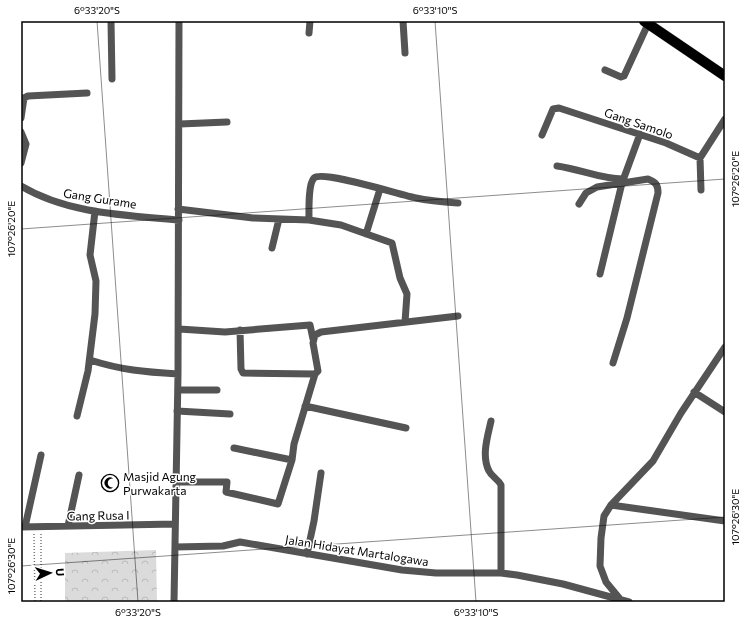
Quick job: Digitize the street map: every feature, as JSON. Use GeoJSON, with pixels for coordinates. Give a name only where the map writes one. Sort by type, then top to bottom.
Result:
{"type":"FeatureCollection","features":[{"type":"Feature","properties":{"kind":"highway"},"geometry":{"type":"LineString","coordinates":[[646,22],[725,76]]}},
{"type":"Feature","properties":{"kind":"street"},"geometry":{"type":"LineString","coordinates":[[111,21],[112,79]]}},
{"type":"Feature","properties":{"kind":"street"},"geometry":{"type":"LineString","coordinates":[[174,602],[179,329],[179,21]]}},
{"type":"Feature","properties":{"kind":"street"},"geometry":{"type":"LineString","coordinates":[[310,21],[310,33]]}},
{"type":"Feature","properties":{"kind":"street"},"geometry":{"type":"LineString","coordinates":[[403,21],[405,53]]}},
{"type":"Feature","properties":{"kind":"street"},"geometry":{"type":"LineString","coordinates":[[605,70],[621,77],[624,76],[646,22]]}},
{"type":"Feature","properties":{"kind":"street"},"geometry":{"type":"LineString","coordinates":[[21,118],[22,104],[24,98],[28,96],[87,93]]}},
{"type":"Feature","properties":{"kind":"street","name":"Gang Samolo"},"geometry":{"type":"LineString","coordinates":[[542,135],[553,109],[556,107],[640,134],[684,150],[700,158]]}},
{"type":"Feature","properties":{"kind":"street"},"geometry":{"type":"LineString","coordinates":[[702,190],[700,158],[725,119]]}},
{"type":"Feature","properties":{"kind":"street"},"geometry":{"type":"LineString","coordinates":[[180,124],[227,122]]}},
{"type":"Feature","properties":{"kind":"street"},"geometry":{"type":"LineString","coordinates":[[21,132],[26,144],[21,163]]}},
{"type":"Feature","properties":{"kind":"street"},"geometry":{"type":"LineString","coordinates":[[600,274],[622,181],[640,134]]}},
{"type":"Feature","properties":{"kind":"street"},"geometry":{"type":"LineString","coordinates":[[557,166],[578,169],[602,178],[622,181]]}},
{"type":"Feature","properties":{"kind":"street"},"geometry":{"type":"LineString","coordinates":[[309,220],[311,185],[313,179],[318,176],[339,178],[439,202],[458,203]]}},
{"type":"Feature","properties":{"kind":"street"},"geometry":{"type":"LineString","coordinates":[[579,204],[586,193],[590,190],[622,181],[648,179],[655,182],[658,186],[658,194],[627,318],[613,362]]}},
{"type":"Feature","properties":{"kind":"street","name":"Gang Gurame"},"geometry":{"type":"LineString","coordinates":[[21,186],[51,201],[95,211],[178,220]]}},
{"type":"Feature","properties":{"kind":"street"},"geometry":{"type":"LineString","coordinates":[[366,234],[380,189]]}},
{"type":"Feature","properties":{"kind":"street"},"geometry":{"type":"LineString","coordinates":[[178,208],[253,218],[309,220],[341,225],[392,243],[400,278],[407,294],[405,322]]}},
{"type":"Feature","properties":{"kind":"street"},"geometry":{"type":"LineString","coordinates":[[77,416],[90,360],[96,287],[90,255],[95,211]]}},
{"type":"Feature","properties":{"kind":"street"},"geometry":{"type":"LineString","coordinates":[[272,248],[280,219]]}},
{"type":"Feature","properties":{"kind":"street"},"geometry":{"type":"LineString","coordinates":[[312,339],[315,335],[321,332],[458,316]]}},
{"type":"Feature","properties":{"kind":"street"},"geometry":{"type":"LineString","coordinates":[[176,482],[227,482],[226,492],[278,504],[292,460],[294,444],[305,406],[315,374],[318,371],[310,325],[217,332],[179,329]]}},
{"type":"Feature","properties":{"kind":"street"},"geometry":{"type":"LineString","coordinates":[[240,330],[241,369],[243,373],[315,374]]}},
{"type":"Feature","properties":{"kind":"street"},"geometry":{"type":"LineString","coordinates":[[620,600],[606,582],[600,566],[601,538],[604,516],[612,504],[653,460],[694,392],[725,347]]}},
{"type":"Feature","properties":{"kind":"street"},"geometry":{"type":"LineString","coordinates":[[90,360],[114,368],[141,372],[178,374]]}},
{"type":"Feature","properties":{"kind":"street"},"geometry":{"type":"LineString","coordinates":[[178,390],[217,390]]}},
{"type":"Feature","properties":{"kind":"street"},"geometry":{"type":"LineString","coordinates":[[694,392],[725,412]]}},
{"type":"Feature","properties":{"kind":"street"},"geometry":{"type":"LineString","coordinates":[[305,406],[406,428]]}},
{"type":"Feature","properties":{"kind":"street"},"geometry":{"type":"LineString","coordinates":[[177,411],[230,414]]}},
{"type":"Feature","properties":{"kind":"street"},"geometry":{"type":"LineString","coordinates":[[491,420],[486,441],[486,461],[489,471],[501,485],[501,573]]}},
{"type":"Feature","properties":{"kind":"street"},"geometry":{"type":"LineString","coordinates":[[234,448],[292,460]]}},
{"type":"Feature","properties":{"kind":"street"},"geometry":{"type":"LineString","coordinates":[[23,527],[41,455]]}},
{"type":"Feature","properties":{"kind":"street"},"geometry":{"type":"LineString","coordinates":[[307,554],[314,521],[321,473]]}},
{"type":"Feature","properties":{"kind":"street"},"geometry":{"type":"LineString","coordinates":[[68,526],[79,475]]}},
{"type":"Feature","properties":{"kind":"street"},"geometry":{"type":"LineString","coordinates":[[612,504],[725,521]]}},
{"type":"Feature","properties":{"kind":"street","name":"Gang Rusa I"},"geometry":{"type":"LineString","coordinates":[[23,527],[175,524]]}},
{"type":"Feature","properties":{"kind":"street","name":"Jalan Hidayat Martalogawa"},"geometry":{"type":"LineString","coordinates":[[175,547],[217,546],[240,542],[415,571],[436,573],[501,573],[563,584],[602,598],[629,602]]}},
{"type":"Feature","properties":{"kind":"path"},"geometry":{"type":"LineString","coordinates":[[34,527],[35,602]]}},
{"type":"Feature","properties":{"kind":"path"},"geometry":{"type":"LineString","coordinates":[[41,541],[41,602]]}},
{"type":"Feature","properties":{"kind":"green space"},"geometry":{"type":"Polygon","coordinates":[[[156,550],[157,602],[65,602],[65,553],[156,550]]]}},
{"type":"Feature","properties":{"kind":"place","name":"Masjid Agung Purwakarta"},"geometry":{"type":"Point","coordinates":[110,483]}}]}
